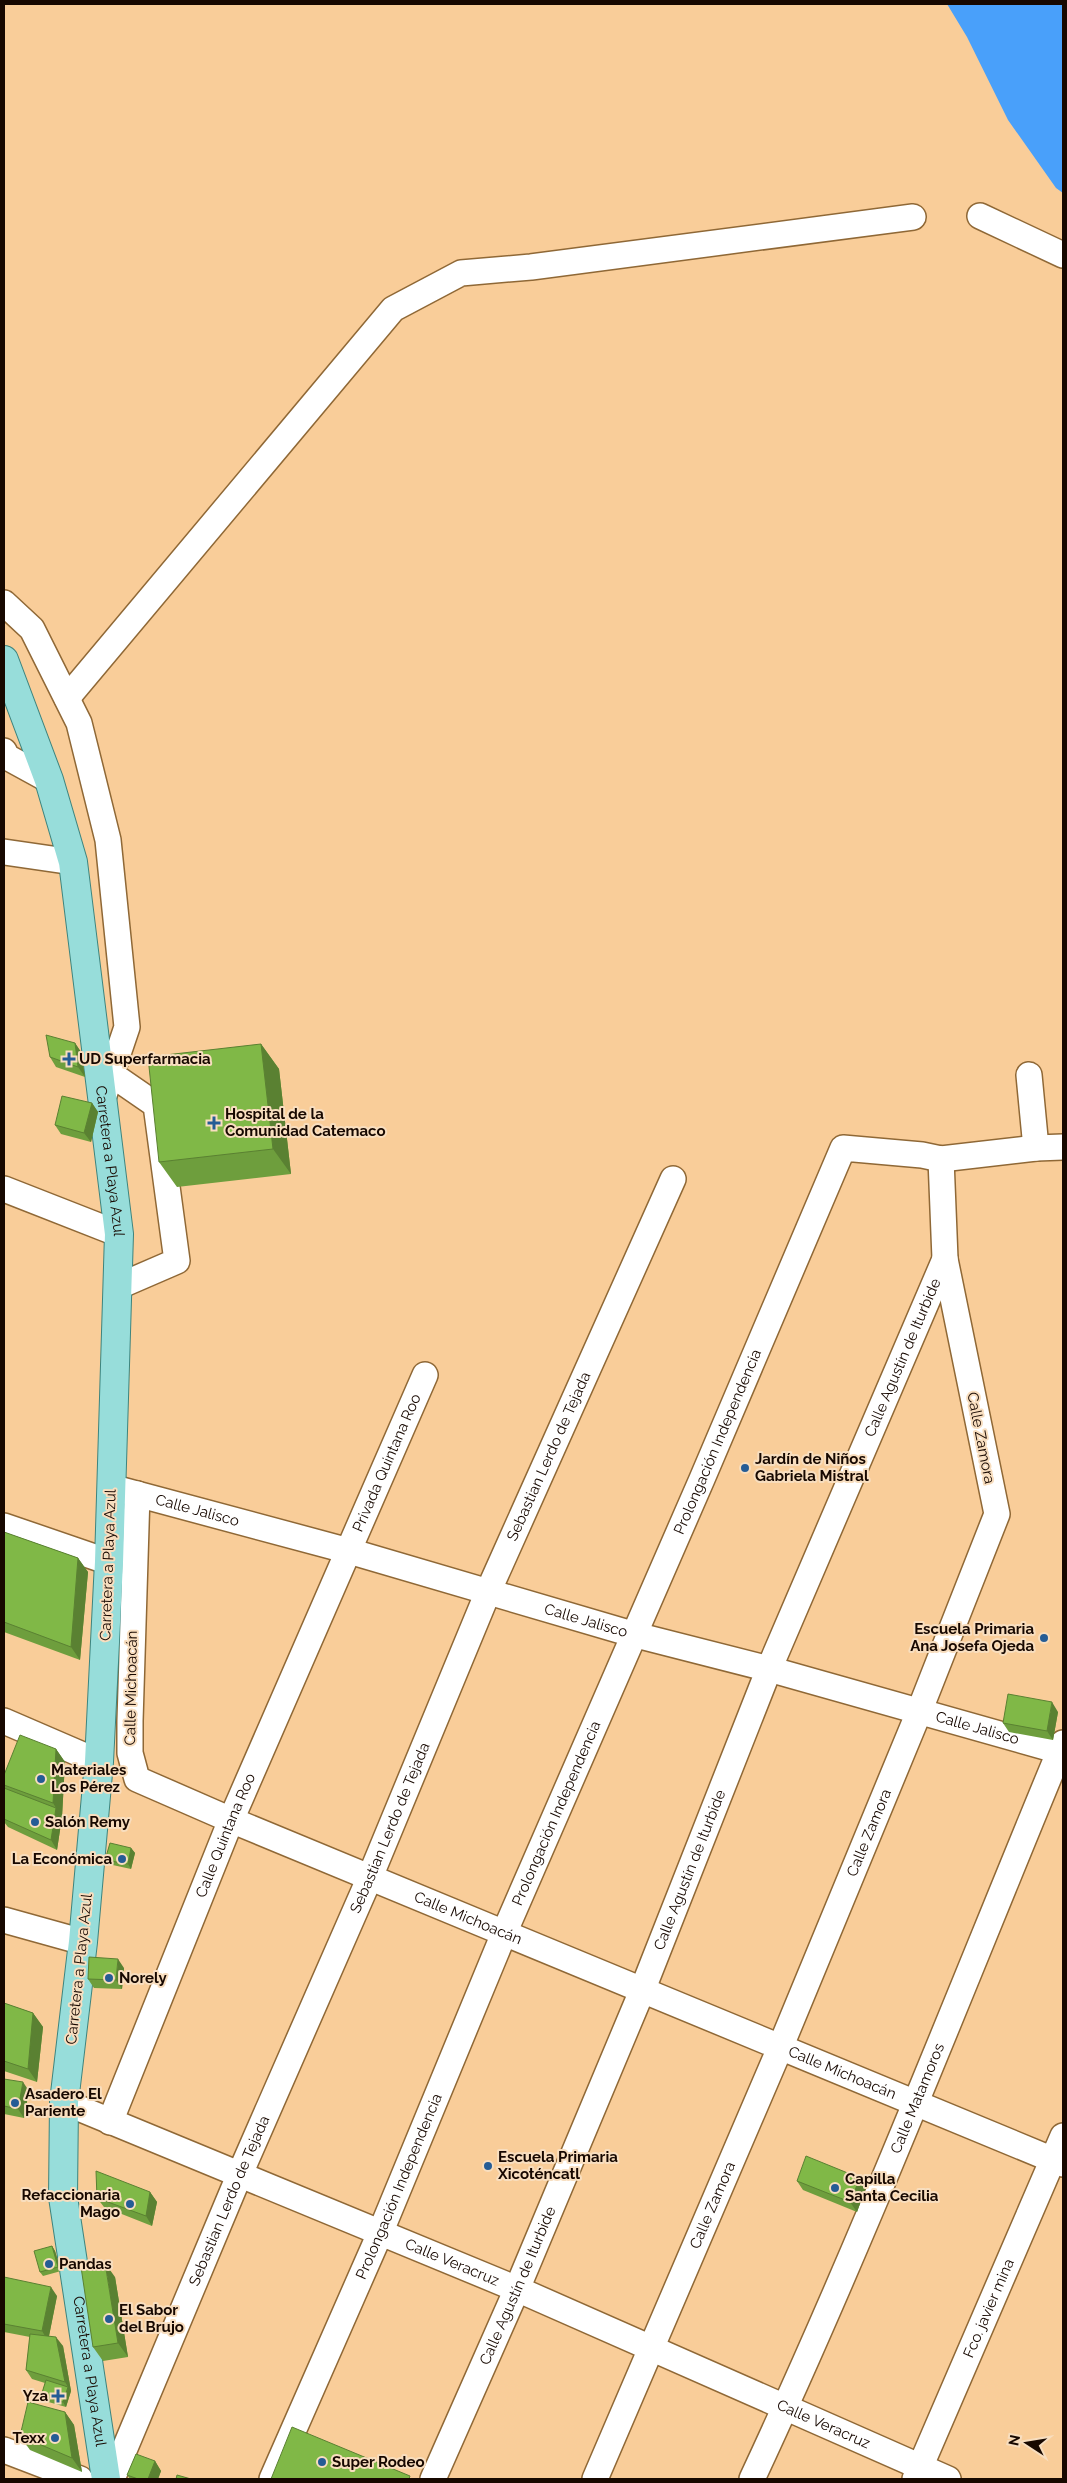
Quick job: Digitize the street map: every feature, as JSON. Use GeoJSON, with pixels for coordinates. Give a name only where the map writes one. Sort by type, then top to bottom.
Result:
{"type":"FeatureCollection","features":[{"type":"Feature","properties":{"kind":"main road","name":"Carretera a Playa Azul"},"geometry":{"type":"LineString","coordinates":[[4,660],[49,780],[73,862],[105,1071],[102,1101],[119,1234],[109,1562],[99,1762],[83,1942],[64,2102],[63,2197],[106,2479]]}},
{"type":"Feature","properties":{"kind":"street"},"geometry":{"type":"LineString","coordinates":[[980,216],[1063,255]]}},
{"type":"Feature","properties":{"kind":"street"},"geometry":{"type":"LineString","coordinates":[[67,698],[393,310],[461,272],[531,267],[913,217]]}},
{"type":"Feature","properties":{"kind":"street"},"geometry":{"type":"LineString","coordinates":[[4,603],[32,628],[79,723],[108,840],[128,1027],[105,1071],[156,1105],[177,1261],[117,1287]]}},
{"type":"Feature","properties":{"kind":"street"},"geometry":{"type":"LineString","coordinates":[[4,751],[6,758],[49,780]]}},
{"type":"Feature","properties":{"kind":"street"},"geometry":{"type":"LineString","coordinates":[[4,852],[73,862]]}},
{"type":"Feature","properties":{"kind":"street"},"geometry":{"type":"LineString","coordinates":[[1029,1075],[1036,1148]]}},
{"type":"Feature","properties":{"kind":"street"},"geometry":{"type":"LineString","coordinates":[[941,1159],[1036,1148],[1063,1147]]}},
{"type":"Feature","properties":{"kind":"street","name":"Prolongación Independencia"},"geometry":{"type":"LineString","coordinates":[[272,2479],[381,2231],[505,1931],[632,1634],[702,1479],[843,1148],[922,1155],[941,1159]]}},
{"type":"Feature","properties":{"kind":"street","name":"Calle Zamora"},"geometry":{"type":"LineString","coordinates":[[595,2479],[780,2048],[919,1712],[997,1514],[945,1259],[941,1159]]}},
{"type":"Feature","properties":{"kind":"street","name":"Sebastian Lerdo de Tejada"},"geometry":{"type":"LineString","coordinates":[[112,2479],[239,2176],[370,1877],[488,1592],[673,1180]]}},
{"type":"Feature","properties":{"kind":"street"},"geometry":{"type":"LineString","coordinates":[[4,1189],[119,1234]]}},
{"type":"Feature","properties":{"kind":"street","name":"Calle Agustín de Iturbide"},"geometry":{"type":"LineString","coordinates":[[433,2479],[517,2289],[642,1991],[769,1669],[945,1259]]}},
{"type":"Feature","properties":{"kind":"street","name":"Privada Quintana Roo"},"geometry":{"type":"LineString","coordinates":[[349,1551],[425,1375]]}},
{"type":"Feature","properties":{"kind":"street","name":"Calle Jalisco"},"geometry":{"type":"LineString","coordinates":[[111,1487],[349,1551],[632,1634],[769,1669],[919,1712],[1062,1749]]}},
{"type":"Feature","properties":{"kind":"street","name":"Calle Michoacán"},"geometry":{"type":"LineString","coordinates":[[137,1494],[130,1754],[137,1779],[231,1820],[505,1931],[642,1991],[1058,2162]]}},
{"type":"Feature","properties":{"kind":"street"},"geometry":{"type":"LineString","coordinates":[[4,1526],[109,1562]]}},
{"type":"Feature","properties":{"kind":"street","name":"Calle Quintana Roo"},"geometry":{"type":"LineString","coordinates":[[110,2122],[231,1820],[349,1551]]}},
{"type":"Feature","properties":{"kind":"street"},"geometry":{"type":"LineString","coordinates":[[4,1722],[99,1762]]}},
{"type":"Feature","properties":{"kind":"street","name":"Calle Matamoros"},"geometry":{"type":"LineString","coordinates":[[752,2479],[786,2407],[916,2104],[1062,1749]]}},
{"type":"Feature","properties":{"kind":"street"},"geometry":{"type":"LineString","coordinates":[[4,1920],[83,1942]]}},
{"type":"Feature","properties":{"kind":"street","name":"Calle Veracruz"},"geometry":{"type":"LineString","coordinates":[[64,2102],[239,2176],[381,2231],[517,2289],[650,2349],[786,2407],[918,2474],[948,2479]]}},
{"type":"Feature","properties":{"kind":"street","name":"Fco. javier mina"},"geometry":{"type":"LineString","coordinates":[[918,2474],[1058,2162],[1063,2136]]}},
{"type":"Feature","properties":{"kind":"street"},"geometry":{"type":"LineString","coordinates":[[4,2450],[80,2479]]}},
{"type":"Feature","properties":{"kind":"water"},"geometry":{"type":"Polygon","coordinates":[[[947,4],[1063,4],[1063,193],[1056,188],[1008,120],[967,37],[947,4]]]}},
{"type":"Feature","properties":{"kind":"building"},"geometry":{"type":"Polygon","coordinates":[[[46,1035],[75,1043],[78,1067],[50,1057],[46,1035]]]}},
{"type":"Feature","properties":{"kind":"building"},"geometry":{"type":"Polygon","coordinates":[[[261,1044],[273,1149],[159,1162],[148,1057],[261,1044]]]}},
{"type":"Feature","properties":{"kind":"building"},"geometry":{"type":"Polygon","coordinates":[[[62,1096],[92,1103],[84,1133],[55,1125],[62,1096]]]}},
{"type":"Feature","properties":{"kind":"building"},"geometry":{"type":"Polygon","coordinates":[[[4,1532],[78,1558],[71,1647],[4,1622],[4,1532]]]}},
{"type":"Feature","properties":{"kind":"building"},"geometry":{"type":"Polygon","coordinates":[[[1008,1694],[1052,1702],[1047,1731],[1003,1723],[1008,1694]]]}},
{"type":"Feature","properties":{"kind":"building","name":"Materiales Los Pérez"},"geometry":{"type":"Polygon","coordinates":[[[20,1735],[56,1749],[53,1803],[4,1785],[4,1775],[20,1735]]]}},
{"type":"Feature","properties":{"kind":"building","name":"Salón Remy"},"geometry":{"type":"Polygon","coordinates":[[[4,1788],[56,1808],[51,1840],[4,1819],[4,1788]]]}},
{"type":"Feature","properties":{"kind":"building","name":"La Económica"},"geometry":{"type":"Polygon","coordinates":[[[110,1843],[131,1848],[128,1864],[105,1860],[110,1843]]]}},
{"type":"Feature","properties":{"kind":"building"},"geometry":{"type":"Polygon","coordinates":[[[89,1957],[118,1959],[116,1980],[88,1979],[89,1957]]]}},
{"type":"Feature","properties":{"kind":"building"},"geometry":{"type":"Polygon","coordinates":[[[4,2003],[33,2013],[28,2069],[4,2061],[4,2003]]]}},
{"type":"Feature","properties":{"kind":"building"},"geometry":{"type":"Polygon","coordinates":[[[4,2079],[23,2082],[18,2109],[4,2106],[4,2079]]]}},
{"type":"Feature","properties":{"kind":"building","name":"Capilla Santa Cecilia"},"geometry":{"type":"Polygon","coordinates":[[[806,2156],[860,2178],[850,2202],[797,2181],[806,2156]]]}},
{"type":"Feature","properties":{"kind":"building","name":"Refaccionaria Mago"},"geometry":{"type":"Polygon","coordinates":[[[96,2171],[150,2192],[146,2216],[97,2198],[96,2171]]]}},
{"type":"Feature","properties":{"kind":"building","name":"Pandas"},"geometry":{"type":"Polygon","coordinates":[[[52,2246],[58,2267],[40,2272],[34,2251],[52,2246]]]}},
{"type":"Feature","properties":{"kind":"building"},"geometry":{"type":"Polygon","coordinates":[[[105,2263],[118,2343],[93,2347],[81,2267],[105,2263]]]}},
{"type":"Feature","properties":{"kind":"building"},"geometry":{"type":"Polygon","coordinates":[[[4,2277],[51,2287],[42,2331],[4,2324],[4,2277]]]}},
{"type":"Feature","properties":{"kind":"building"},"geometry":{"type":"Polygon","coordinates":[[[30,2334],[56,2337],[65,2382],[26,2370],[30,2334]]]}},
{"type":"Feature","properties":{"kind":"building","name":"Yza"},"geometry":{"type":"Polygon","coordinates":[[[46,2380],[68,2387],[63,2402],[41,2396],[46,2380]]]}},
{"type":"Feature","properties":{"kind":"building"},"geometry":{"type":"Polygon","coordinates":[[[28,2402],[65,2412],[72,2458],[20,2436],[28,2402]]]}},
{"type":"Feature","properties":{"kind":"building"},"geometry":{"type":"Polygon","coordinates":[[[292,2427],[410,2476],[409,2479],[271,2479],[292,2427]]]}},
{"type":"Feature","properties":{"kind":"building"},"geometry":{"type":"Polygon","coordinates":[[[136,2454],[155,2461],[148,2479],[138,2479],[127,2475],[136,2454]]]}},
{"type":"Feature","properties":{"kind":"building"},"geometry":{"type":"Polygon","coordinates":[[[177,2475],[191,2479],[176,2479],[177,2475]]]}},
{"type":"Feature","properties":{"kind":"place","name":"UD Superfarmacia"},"geometry":{"type":"Point","coordinates":[69,1059]}},
{"type":"Feature","properties":{"kind":"place","name":"Hospital de la Comunidad Catemaco"},"geometry":{"type":"Point","coordinates":[214,1123]}},
{"type":"Feature","properties":{"kind":"place","name":"Jardín de Niños Gabriela Mistral"},"geometry":{"type":"Point","coordinates":[745,1468]}},
{"type":"Feature","properties":{"kind":"place","name":"Escuela Primaria Ana Josefa Ojeda"},"geometry":{"type":"Point","coordinates":[1044,1638]}},
{"type":"Feature","properties":{"kind":"place","name":"Materiales Los Pérez"},"geometry":{"type":"Point","coordinates":[41,1779]}},
{"type":"Feature","properties":{"kind":"place","name":"Salón Remy"},"geometry":{"type":"Point","coordinates":[35,1822]}},
{"type":"Feature","properties":{"kind":"place","name":"La Económica"},"geometry":{"type":"Point","coordinates":[122,1859]}},
{"type":"Feature","properties":{"kind":"place","name":"Norely"},"geometry":{"type":"Point","coordinates":[109,1978]}},
{"type":"Feature","properties":{"kind":"place","name":"Asadero El Pariente"},"geometry":{"type":"Point","coordinates":[15,2103]}},
{"type":"Feature","properties":{"kind":"place","name":"Escuela Primaria Xicoténcatl"},"geometry":{"type":"Point","coordinates":[488,2166]}},
{"type":"Feature","properties":{"kind":"place","name":"Capilla Santa Cecilia"},"geometry":{"type":"Point","coordinates":[835,2188]}},
{"type":"Feature","properties":{"kind":"place","name":"Refaccionaria Mago"},"geometry":{"type":"Point","coordinates":[130,2204]}},
{"type":"Feature","properties":{"kind":"place","name":"Pandas"},"geometry":{"type":"Point","coordinates":[49,2264]}},
{"type":"Feature","properties":{"kind":"place","name":"El Sabor del Brujo"},"geometry":{"type":"Point","coordinates":[109,2319]}},
{"type":"Feature","properties":{"kind":"place","name":"Yza"},"geometry":{"type":"Point","coordinates":[58,2396]}},
{"type":"Feature","properties":{"kind":"place","name":"Texx"},"geometry":{"type":"Point","coordinates":[55,2438]}},
{"type":"Feature","properties":{"kind":"place","name":"Super Rodeo"},"geometry":{"type":"Point","coordinates":[322,2462]}}]}
